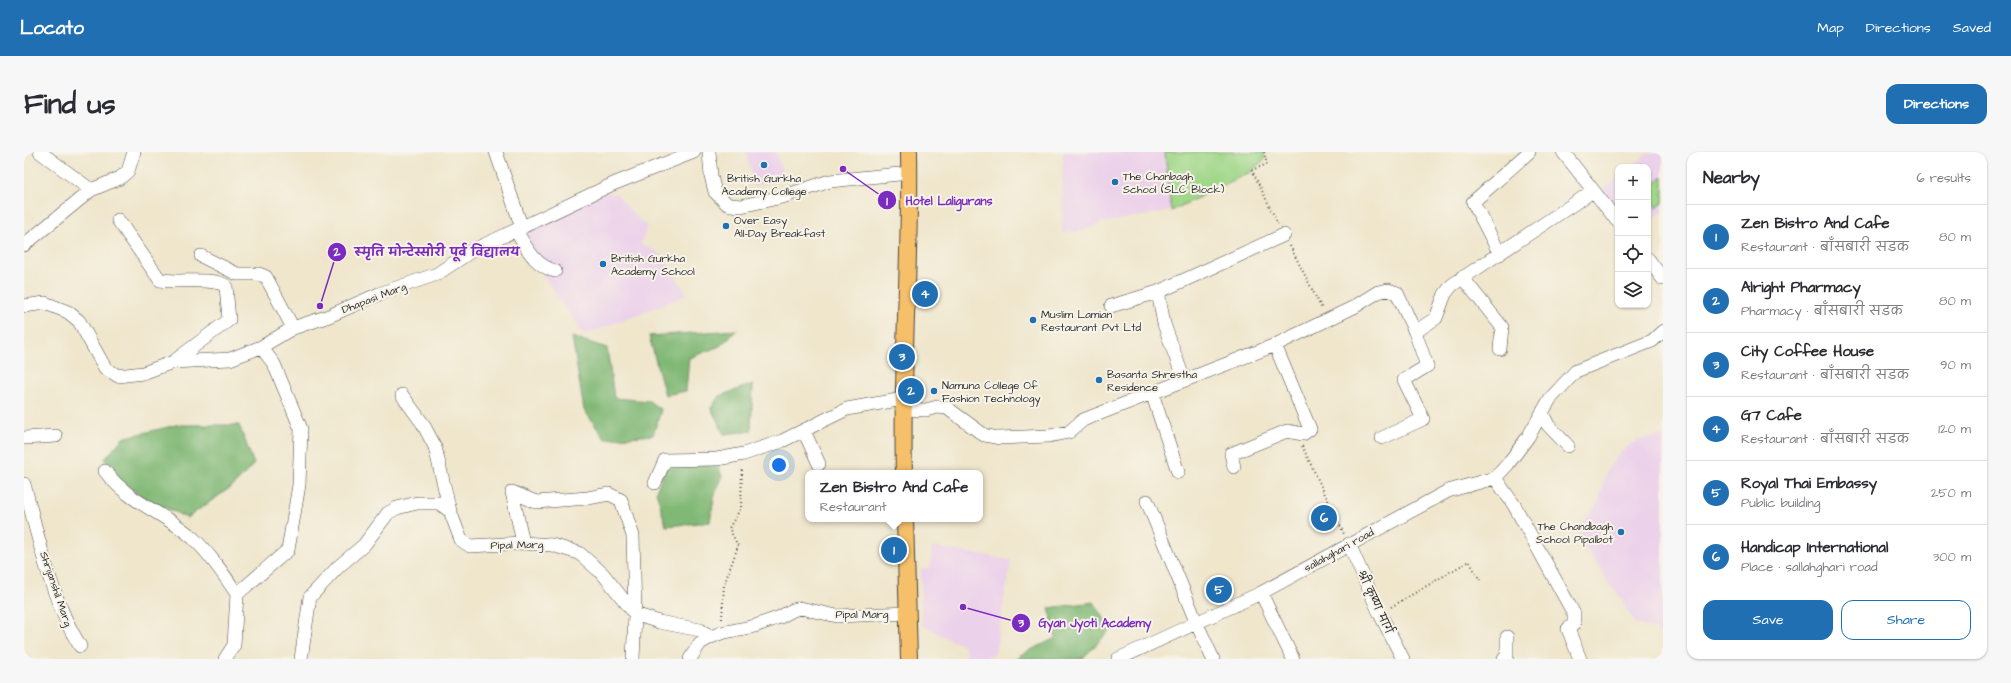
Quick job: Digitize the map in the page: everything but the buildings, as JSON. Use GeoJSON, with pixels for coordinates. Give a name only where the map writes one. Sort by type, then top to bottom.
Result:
{"type":"FeatureCollection","features":[{"type":"Feature","properties":{"kind":"main road"},"geometry":{"type":"LineString","coordinates":[[904,470],[902,404],[909,152]]}},
{"type":"Feature","properties":{"kind":"main road"},"geometry":{"type":"LineString","coordinates":[[905,522],[909,659]]}},
{"type":"Feature","properties":{"kind":"street"},"geometry":{"type":"LineString","coordinates":[[40,152],[91,190]]}},
{"type":"Feature","properties":{"kind":"street"},"geometry":{"type":"LineString","coordinates":[[25,242],[91,190],[120,178],[128,171],[134,152]]}},
{"type":"Feature","properties":{"kind":"street"},"geometry":{"type":"LineString","coordinates":[[496,152],[519,230],[533,258],[546,269],[555,272]]}},
{"type":"Feature","properties":{"kind":"street","name":"Dhapasi Marg"},"geometry":{"type":"LineString","coordinates":[[24,306],[45,303],[68,312],[79,321],[105,368],[118,376],[143,373],[173,362],[230,359],[261,347],[293,328],[329,316],[379,294],[437,274],[473,250],[519,230],[613,184],[694,152]]}},
{"type":"Feature","properties":{"kind":"street"},"geometry":{"type":"LineString","coordinates":[[709,152],[711,176],[715,192],[727,204],[741,206],[782,197],[830,181],[909,173]]}},
{"type":"Feature","properties":{"kind":"street"},"geometry":{"type":"LineString","coordinates":[[1500,254],[1473,202],[1529,152]]}},
{"type":"Feature","properties":{"kind":"street"},"geometry":{"type":"LineString","coordinates":[[1563,152],[1615,218]]}},
{"type":"Feature","properties":{"kind":"street"},"geometry":{"type":"LineString","coordinates":[[1415,332],[1436,318],[1445,294],[1462,277],[1500,254],[1593,191]]}},
{"type":"Feature","properties":{"kind":"street"},"geometry":{"type":"LineString","coordinates":[[118,220],[160,280],[174,282],[220,281],[226,286],[229,320],[173,362]]}},
{"type":"Feature","properties":{"kind":"street"},"geometry":{"type":"LineString","coordinates":[[1111,306],[1158,292],[1284,235]]}},
{"type":"Feature","properties":{"kind":"street"},"geometry":{"type":"LineString","coordinates":[[201,256],[236,274],[259,274],[266,277],[293,328]]}},
{"type":"Feature","properties":{"kind":"street"},"geometry":{"type":"LineString","coordinates":[[1651,263],[1663,279]]}},
{"type":"Feature","properties":{"kind":"street"},"geometry":{"type":"LineString","coordinates":[[1462,277],[1502,327],[1500,349]]}},
{"type":"Feature","properties":{"kind":"street"},"geometry":{"type":"LineString","coordinates":[[655,483],[666,460],[717,459],[741,454],[782,441],[847,409],[902,404],[926,410],[936,407],[947,408],[984,435],[999,438],[1049,436],[1068,432],[1083,420],[1275,345],[1354,307],[1383,290],[1397,293],[1415,332],[1427,366],[1404,380],[1423,419],[1382,438]]}},
{"type":"Feature","properties":{"kind":"street"},"geometry":{"type":"LineString","coordinates":[[1158,292],[1164,324],[1184,380]]}},
{"type":"Feature","properties":{"kind":"street"},"geometry":{"type":"LineString","coordinates":[[1580,659],[1568,629],[1574,624],[1574,614],[1514,505],[1495,478],[1528,438],[1550,399],[1576,371],[1652,340],[1663,331]]}},
{"type":"Feature","properties":{"kind":"street"},"geometry":{"type":"LineString","coordinates":[[1234,467],[1231,454],[1287,431],[1303,434],[1310,429],[1275,345]]}},
{"type":"Feature","properties":{"kind":"street"},"geometry":{"type":"LineString","coordinates":[[237,594],[288,550],[299,485],[301,429],[274,364],[261,347]]}},
{"type":"Feature","properties":{"kind":"street"},"geometry":{"type":"LineString","coordinates":[[1152,393],[1178,472]]}},
{"type":"Feature","properties":{"kind":"street","name":"Pipal Marg"},"geometry":{"type":"LineString","coordinates":[[402,395],[423,424],[435,447],[450,512],[461,540],[470,546],[523,543],[552,545],[579,553],[603,574],[634,614]]}},
{"type":"Feature","properties":{"kind":"street"},"geometry":{"type":"LineString","coordinates":[[1542,413],[1548,424],[1568,446]]}},
{"type":"Feature","properties":{"kind":"street"},"geometry":{"type":"LineString","coordinates":[[804,431],[819,464]]}},
{"type":"Feature","properties":{"kind":"street"},"geometry":{"type":"LineString","coordinates":[[24,438],[56,436]]}},
{"type":"Feature","properties":{"kind":"street"},"geometry":{"type":"LineString","coordinates":[[105,471],[116,485],[193,538],[222,572],[237,594],[234,646],[225,659]]}},
{"type":"Feature","properties":{"kind":"street","name":"sallahghari road"},"geometry":{"type":"LineString","coordinates":[[1118,659],[1197,624],[1261,593],[1448,491],[1495,478]]}},
{"type":"Feature","properties":{"kind":"street","name":"Shrijanshil Marg"},"geometry":{"type":"LineString","coordinates":[[24,484],[54,586],[69,629],[80,646]]}},
{"type":"Feature","properties":{"kind":"street"},"geometry":{"type":"LineString","coordinates":[[523,543],[512,492],[536,502],[588,498],[609,494],[621,500],[632,536],[634,614],[633,659]]}},
{"type":"Feature","properties":{"kind":"street"},"geometry":{"type":"LineString","coordinates":[[1147,501],[1197,624],[1213,659]]}},
{"type":"Feature","properties":{"kind":"street"},"geometry":{"type":"LineString","coordinates":[[300,659],[310,597],[338,567],[364,545],[388,513],[397,508],[416,503],[439,502],[450,512]]}},
{"type":"Feature","properties":{"kind":"street","name":"श्री कृष्ण मार्ग"},"geometry":{"type":"LineString","coordinates":[[1349,544],[1380,614],[1403,659]]}},
{"type":"Feature","properties":{"kind":"street"},"geometry":{"type":"LineString","coordinates":[[1261,593],[1293,659]]}},
{"type":"Feature","properties":{"kind":"street","name":"Pipal Marg"},"geometry":{"type":"LineString","coordinates":[[716,635],[755,626],[800,608],[837,616],[907,613]]}},
{"type":"Feature","properties":{"kind":"street"},"geometry":{"type":"LineString","coordinates":[[634,614],[659,622],[700,630],[716,635]]}},
{"type":"Feature","properties":{"kind":"street"},"geometry":{"type":"LineString","coordinates":[[690,659],[700,643],[716,635]]}},
{"type":"Feature","properties":{"kind":"street"},"geometry":{"type":"LineString","coordinates":[[1504,659],[1507,658],[1507,637]]}},
{"type":"Feature","properties":{"kind":"path"},"geometry":{"type":"LineString","coordinates":[[1296,433],[1349,544]]}},
{"type":"Feature","properties":{"kind":"path"},"geometry":{"type":"LineString","coordinates":[[716,635],[724,585],[738,546],[729,528],[741,508],[743,484],[741,454]]}},
{"type":"Feature","properties":{"kind":"path"},"geometry":{"type":"LineString","coordinates":[[1380,614],[1469,561],[1480,580]]}},
{"type":"Feature","properties":{"kind":"shaded area","name":"British Gurkha Academy College"},"geometry":{"type":"Polygon","coordinates":[[[746,152],[776,152],[784,177],[754,186],[746,152]]]}},
{"type":"Feature","properties":{"kind":"shaded area","name":"The Chanbagh School (SLC Block)"},"geometry":{"type":"Polygon","coordinates":[[[1063,152],[1165,152],[1171,211],[1101,223],[1085,230],[1062,233],[1063,152]]]}},
{"type":"Feature","properties":{"kind":"shaded area"},"geometry":{"type":"Polygon","coordinates":[[[1663,152],[1663,212],[1651,218],[1651,164],[1635,164],[1647,154],[1663,152]]]}},
{"type":"Feature","properties":{"kind":"shaded area"},"geometry":{"type":"Polygon","coordinates":[[[1615,180],[1615,211],[1604,199],[1604,189],[1615,180]]]}},
{"type":"Feature","properties":{"kind":"shaded area","name":"British Gurkha Academy School"},"geometry":{"type":"Polygon","coordinates":[[[599,191],[617,194],[635,216],[647,226],[641,244],[662,255],[687,294],[584,335],[541,272],[523,223],[599,191]]]}},
{"type":"Feature","properties":{"kind":"shaded area","name":"The Chandbagh School Pipalbot"},"geometry":{"type":"Polygon","coordinates":[[[1663,436],[1663,637],[1654,629],[1636,624],[1626,610],[1622,599],[1607,582],[1603,572],[1579,539],[1580,526],[1599,502],[1607,469],[1625,448],[1637,440],[1663,436]]]}},
{"type":"Feature","properties":{"kind":"shaded area"},"geometry":{"type":"Polygon","coordinates":[[[932,547],[1011,560],[995,654],[977,659],[967,659],[965,647],[922,625],[921,569],[930,568],[932,547]]]}},
{"type":"Feature","properties":{"kind":"green space"},"geometry":{"type":"Polygon","coordinates":[[[1165,152],[1263,152],[1265,159],[1250,172],[1171,211],[1165,152]]]}},
{"type":"Feature","properties":{"kind":"green space"},"geometry":{"type":"Polygon","coordinates":[[[1663,176],[1663,203],[1657,207],[1651,199],[1651,186],[1663,176]]]}},
{"type":"Feature","properties":{"kind":"green space"},"geometry":{"type":"Polygon","coordinates":[[[737,330],[720,346],[689,358],[686,391],[665,395],[649,336],[737,330]]]}},
{"type":"Feature","properties":{"kind":"green space"},"geometry":{"type":"Polygon","coordinates":[[[572,337],[607,348],[614,398],[649,401],[661,410],[653,435],[605,439],[584,410],[572,337]]]}},
{"type":"Feature","properties":{"kind":"green space"},"geometry":{"type":"Polygon","coordinates":[[[753,384],[751,431],[724,434],[711,408],[719,396],[753,384]]]}},
{"type":"Feature","properties":{"kind":"green space"},"geometry":{"type":"Polygon","coordinates":[[[176,425],[239,425],[254,464],[234,485],[187,518],[140,495],[116,477],[105,459],[123,438],[176,425]]]}},
{"type":"Feature","properties":{"kind":"green space"},"geometry":{"type":"Polygon","coordinates":[[[671,457],[718,465],[722,476],[714,497],[710,522],[666,526],[656,491],[671,457]]]}},
{"type":"Feature","properties":{"kind":"green space"},"geometry":{"type":"Polygon","coordinates":[[[1094,602],[1111,629],[1082,659],[1016,659],[1020,655],[1056,638],[1049,608],[1094,602]]]}},
{"type":"Feature","properties":{"kind":"place","name":"British Gurkha Academy College"},"geometry":{"type":"Point","coordinates":[764,165]}},
{"type":"Feature","properties":{"kind":"place","name":"Hotel Laligurans"},"geometry":{"type":"Point","coordinates":[843,169]}},
{"type":"Feature","properties":{"kind":"place","name":"The Chanbagh School (SLC Block)"},"geometry":{"type":"Point","coordinates":[1115,182]}},
{"type":"Feature","properties":{"kind":"place","name":"Over Easy All-Day Breakfast"},"geometry":{"type":"Point","coordinates":[726,226]}},
{"type":"Feature","properties":{"kind":"place","name":"British Gurkha Academy School"},"geometry":{"type":"Point","coordinates":[603,264]}},
{"type":"Feature","properties":{"kind":"place","name":"G7 Cafe"},"geometry":{"type":"Point","coordinates":[925,294]}},
{"type":"Feature","properties":{"kind":"place","name":"स्मृति मोन्टेस्सोरी पूर्व विद्यालय"},"geometry":{"type":"Point","coordinates":[320,306]}},
{"type":"Feature","properties":{"kind":"place","name":"Muslim Lamian Restaurant Pvt Ltd"},"geometry":{"type":"Point","coordinates":[1033,320]}},
{"type":"Feature","properties":{"kind":"place","name":"City Coffee House"},"geometry":{"type":"Point","coordinates":[902,357]}},
{"type":"Feature","properties":{"kind":"place","name":"Basanta Shrestha Residence"},"geometry":{"type":"Point","coordinates":[1099,380]}},
{"type":"Feature","properties":{"kind":"place","name":"Alright Pharmacy"},"geometry":{"type":"Point","coordinates":[911,391]}},
{"type":"Feature","properties":{"kind":"place","name":"Namuna College Of Fashion Technology"},"geometry":{"type":"Point","coordinates":[934,391]}},
{"type":"Feature","properties":{"kind":"place","name":"Handicap International"},"geometry":{"type":"Point","coordinates":[1324,518]}},
{"type":"Feature","properties":{"kind":"place","name":"The Chandbagh School Pipalbot"},"geometry":{"type":"Point","coordinates":[1621,532]}},
{"type":"Feature","properties":{"kind":"place","name":"Zen Bistro And Cafe"},"geometry":{"type":"Point","coordinates":[894,550]}},
{"type":"Feature","properties":{"kind":"place","name":"Royal Thai Embassy"},"geometry":{"type":"Point","coordinates":[1219,590]}},
{"type":"Feature","properties":{"kind":"place","name":"Gyan Jyoti Academy"},"geometry":{"type":"Point","coordinates":[963,607]}}]}
